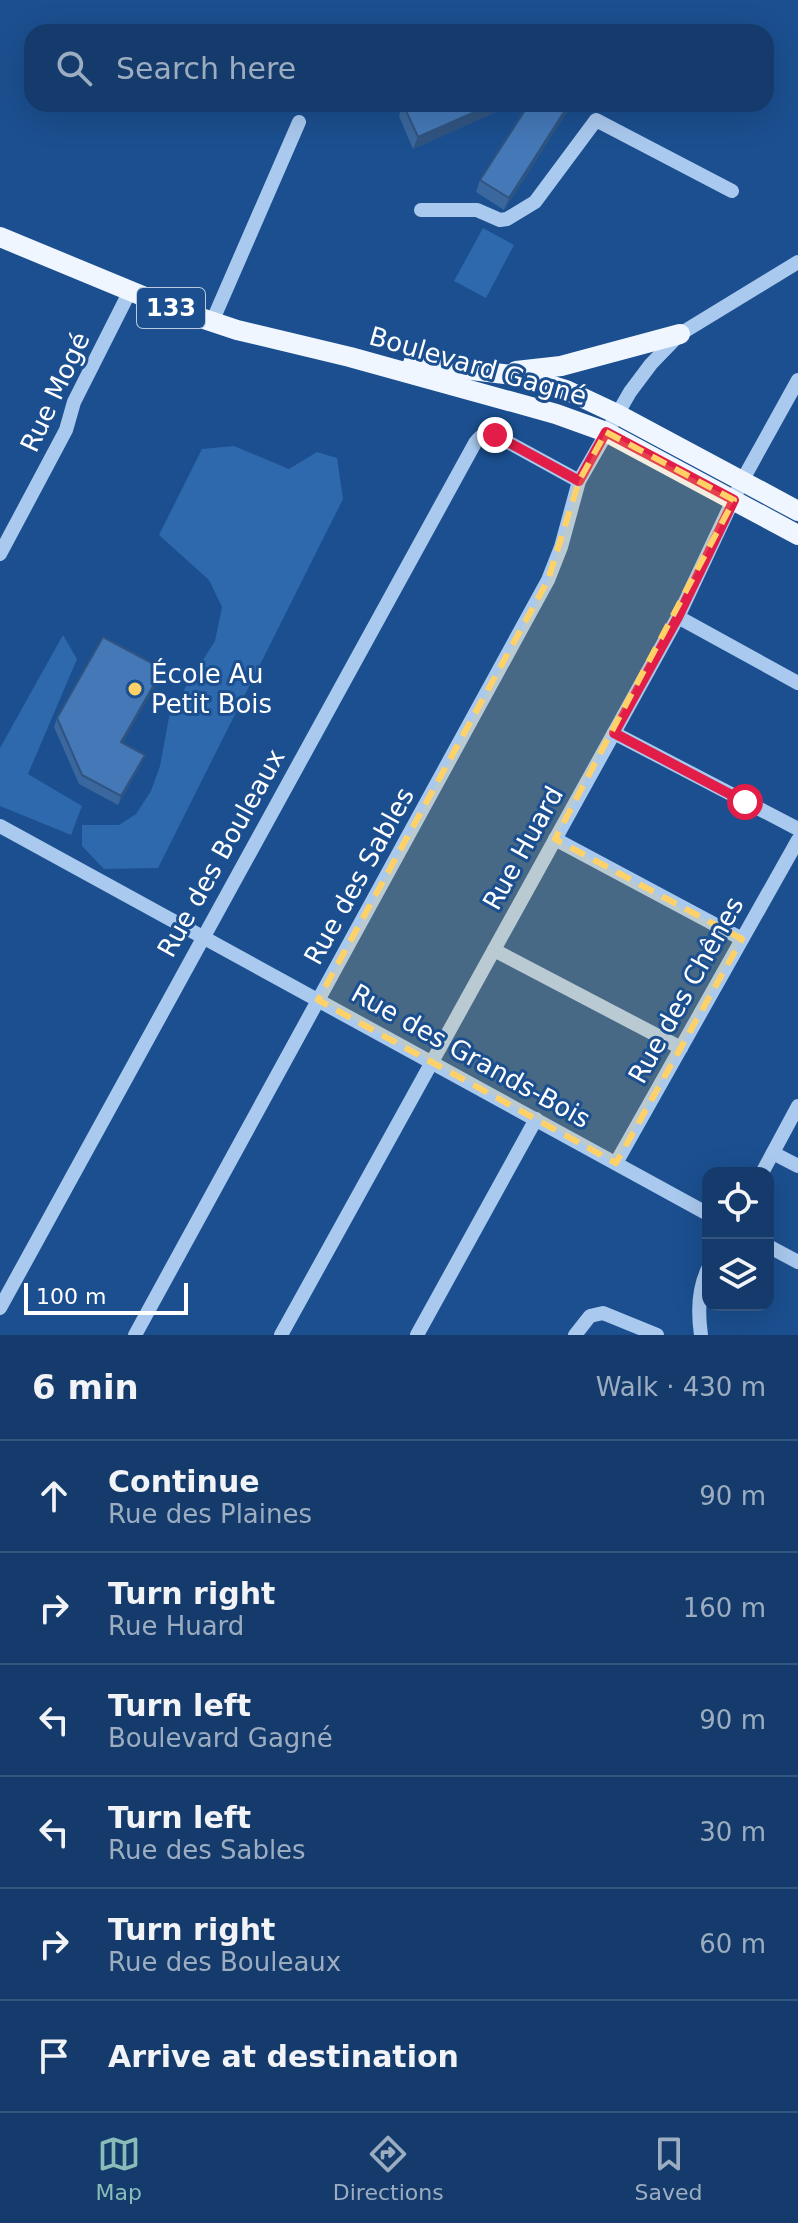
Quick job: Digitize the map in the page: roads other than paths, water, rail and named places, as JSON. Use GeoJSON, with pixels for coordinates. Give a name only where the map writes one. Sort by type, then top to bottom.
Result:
{"type":"FeatureCollection","features":[{"type":"Feature","properties":{"kind":"main road","name":"133"},"geometry":{"type":"LineString","coordinates":[[0,237],[212,322],[350,357]]}},
{"type":"Feature","properties":{"kind":"main road"},"geometry":{"type":"LineString","coordinates":[[497,372],[561,366],[680,334]]}},
{"type":"Feature","properties":{"kind":"main road","name":"Boulevard Gagné"},"geometry":{"type":"LineString","coordinates":[[350,357],[497,372],[566,390],[617,414],[738,490],[798,535]]}},
{"type":"Feature","properties":{"kind":"main road","name":"Boulevard Gagné"},"geometry":{"type":"LineString","coordinates":[[350,357],[556,414],[606,432],[738,490],[798,511]]}},
{"type":"Feature","properties":{"kind":"street"},"geometry":{"type":"LineString","coordinates":[[421,210],[477,210],[500,220],[507,219],[535,202],[596,120],[732,191]]}},
{"type":"Feature","properties":{"kind":"street"},"geometry":{"type":"LineString","coordinates":[[212,322],[299,122]]}},
{"type":"Feature","properties":{"kind":"street","name":"Rue des Sables"},"geometry":{"type":"LineString","coordinates":[[135,1335],[548,580],[561,547],[579,481],[630,392],[680,334],[798,262]]}},
{"type":"Feature","properties":{"kind":"street","name":"Rue Mogé"},"geometry":{"type":"LineString","coordinates":[[0,554],[66,430],[74,402],[130,291]]}},
{"type":"Feature","properties":{"kind":"street","name":"Rue Huard"},"geometry":{"type":"LineString","coordinates":[[281,1335],[678,617],[738,490],[798,380]]}},
{"type":"Feature","properties":{"kind":"street","name":"Rue des Bouleaux"},"geometry":{"type":"LineString","coordinates":[[0,1308],[480,437],[495,435],[579,481]]}},
{"type":"Feature","properties":{"kind":"street"},"geometry":{"type":"LineString","coordinates":[[678,617],[798,683]]}},
{"type":"Feature","properties":{"kind":"street"},"geometry":{"type":"LineString","coordinates":[[614,733],[798,829]]}},
{"type":"Feature","properties":{"kind":"street","name":"Rue des Grands-Bois"},"geometry":{"type":"LineString","coordinates":[[0,826],[702,1211]]}},
{"type":"Feature","properties":{"kind":"street"},"geometry":{"type":"LineString","coordinates":[[555,839],[742,939]]}},
{"type":"Feature","properties":{"kind":"street","name":"Rue des Chênes"},"geometry":{"type":"LineString","coordinates":[[616,1163],[798,840]]}},
{"type":"Feature","properties":{"kind":"street"},"geometry":{"type":"LineString","coordinates":[[494,950],[681,1048]]}},
{"type":"Feature","properties":{"kind":"street"},"geometry":{"type":"LineString","coordinates":[[765,1167],[797,1110]]}},
{"type":"Feature","properties":{"kind":"street"},"geometry":{"type":"LineString","coordinates":[[417,1335],[536,1119]]}},
{"type":"Feature","properties":{"kind":"street"},"geometry":{"type":"LineString","coordinates":[[773,1153],[798,1166]]}},
{"type":"Feature","properties":{"kind":"street"},"geometry":{"type":"LineString","coordinates":[[774,1249],[798,1262]]}},
{"type":"Feature","properties":{"kind":"street"},"geometry":{"type":"LineString","coordinates":[[701,1335],[702,1284]]}},
{"type":"Feature","properties":{"kind":"street"},"geometry":{"type":"LineString","coordinates":[[575,1335],[590,1316],[603,1313],[657,1335]]}},
{"type":"Feature","properties":{"kind":"place","name":"École Au Petit Bois"},"geometry":{"type":"Point","coordinates":[135,689]}}]}
